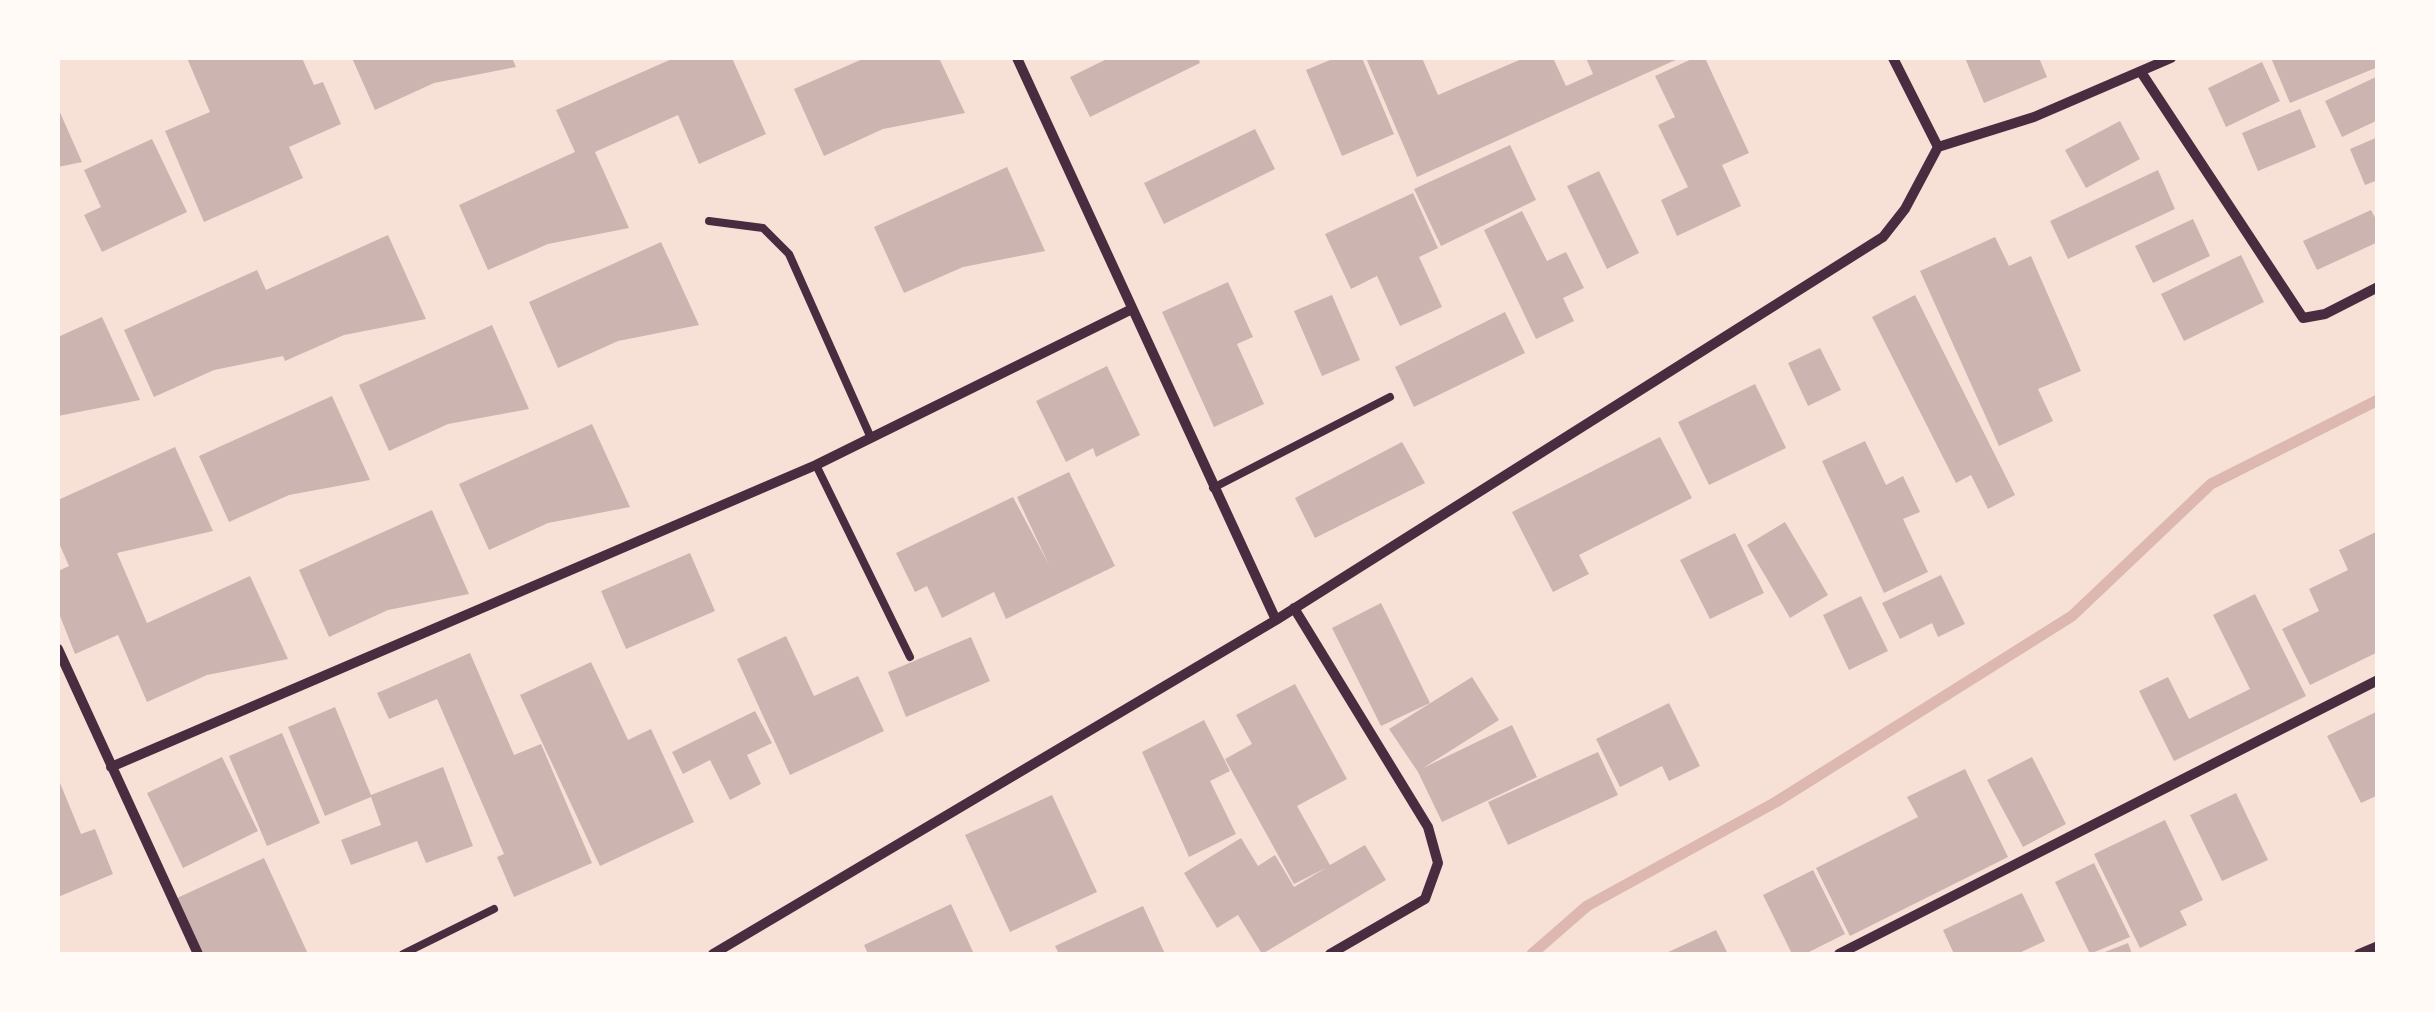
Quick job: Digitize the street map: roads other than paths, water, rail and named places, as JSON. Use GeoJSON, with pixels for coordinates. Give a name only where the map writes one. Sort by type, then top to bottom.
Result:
{"type":"FeatureCollection","features":[{"type":"Feature","properties":{"kind":"street"},"geometry":{"type":"LineString","coordinates":[[1017,58],[1276,620]]}},
{"type":"Feature","properties":{"kind":"street"},"geometry":{"type":"LineString","coordinates":[[1894,58],[1938,148]]}},
{"type":"Feature","properties":{"kind":"street"},"geometry":{"type":"LineString","coordinates":[[713,954],[1276,620],[1883,238],[1905,209],[1938,148],[2034,116],[2172,58]]}},
{"type":"Feature","properties":{"kind":"street"},"geometry":{"type":"LineString","coordinates":[[2142,72],[2303,318],[2325,314],[2378,287]]}},
{"type":"Feature","properties":{"kind":"street"},"geometry":{"type":"LineString","coordinates":[[111,767],[816,465],[1130,310]]}},
{"type":"Feature","properties":{"kind":"street"},"geometry":{"type":"LineString","coordinates":[[1294,608],[1428,827],[1438,863],[1425,899],[1330,954]]}},
{"type":"Feature","properties":{"kind":"street"},"geometry":{"type":"LineString","coordinates":[[58,649],[198,954]]}},
{"type":"Feature","properties":{"kind":"street"},"geometry":{"type":"LineString","coordinates":[[1839,954],[2378,680]]}},
{"type":"Feature","properties":{"kind":"street"},"geometry":{"type":"LineString","coordinates":[[2359,954],[2378,946]]}},
{"type":"Feature","properties":{"kind":"lane"},"geometry":{"type":"LineString","coordinates":[[709,221],[764,228],[790,254],[871,438]]}},
{"type":"Feature","properties":{"kind":"lane"},"geometry":{"type":"LineString","coordinates":[[1213,488],[1390,397]]}},
{"type":"Feature","properties":{"kind":"lane"},"geometry":{"type":"LineString","coordinates":[[816,465],[910,657]]}},
{"type":"Feature","properties":{"kind":"lane"},"geometry":{"type":"LineString","coordinates":[[403,954],[494,909]]}},
{"type":"Feature","properties":{"kind":"waterway"},"geometry":{"type":"LineString","coordinates":[[1532,954],[1587,906],[1776,802],[2072,616],[2211,484],[2378,400]]}}]}
